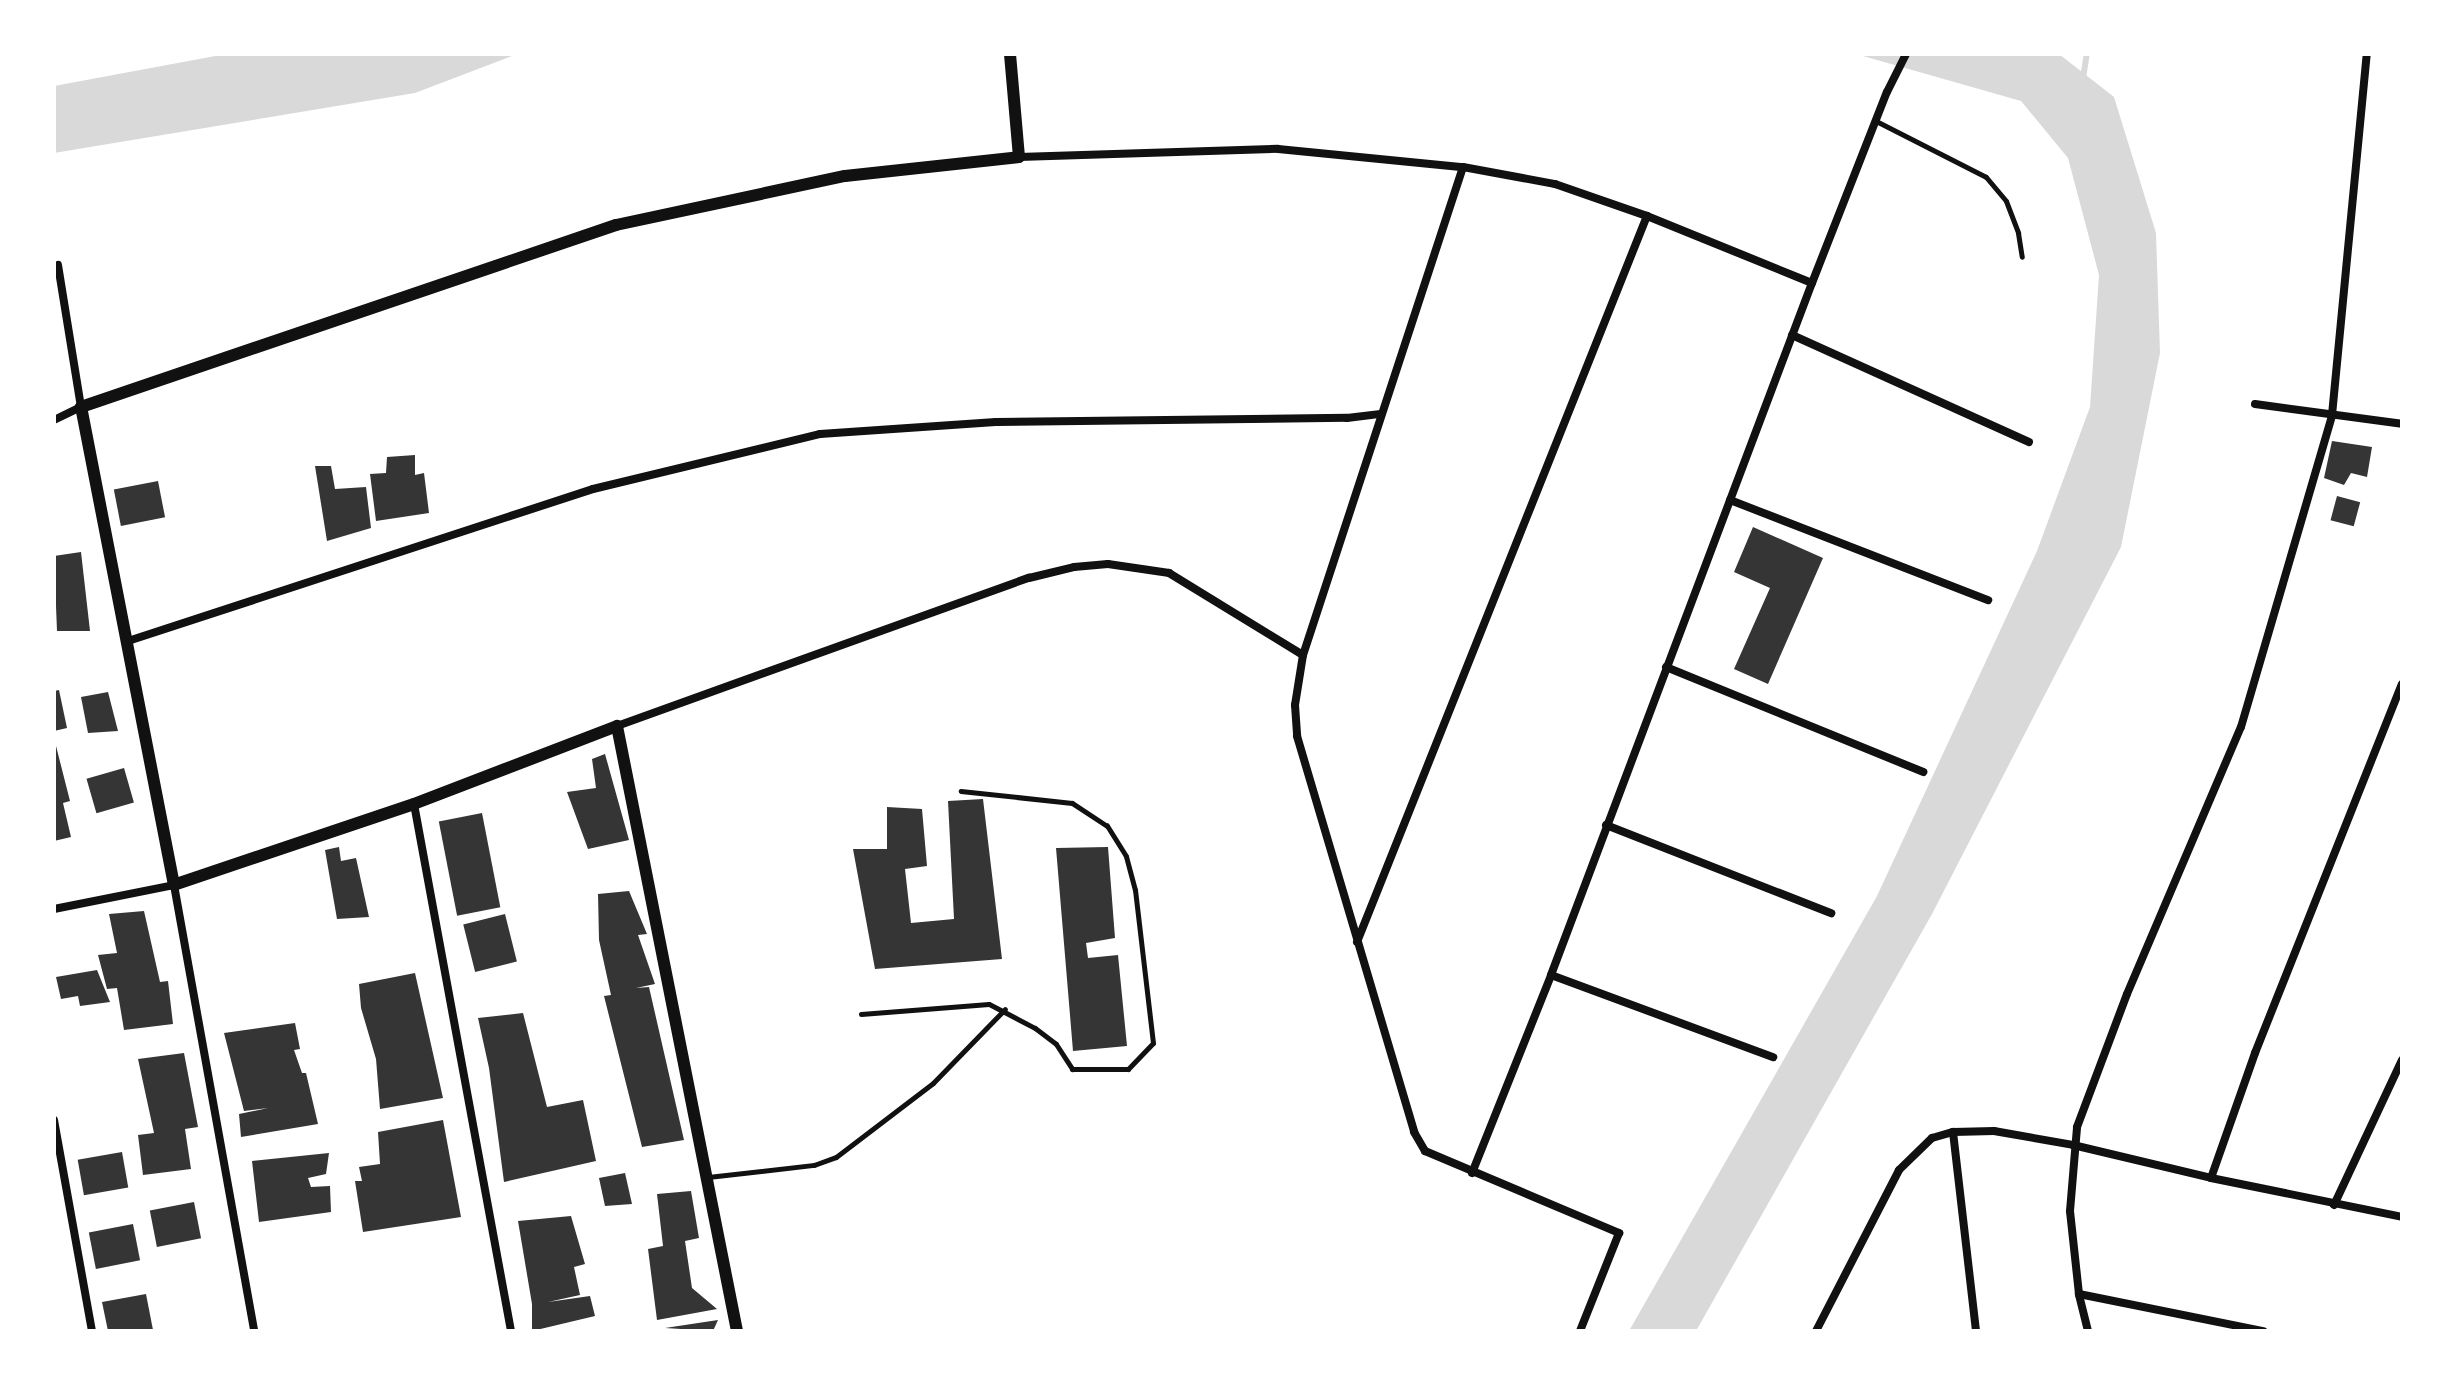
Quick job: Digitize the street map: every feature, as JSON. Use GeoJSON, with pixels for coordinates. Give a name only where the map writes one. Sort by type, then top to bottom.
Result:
{"type":"FeatureCollection","features":[{"type":"Feature","properties":{"kind":"street"},"geometry":{"type":"LineString","coordinates":[[1010,54],[1019,157]]}},
{"type":"Feature","properties":{"kind":"street"},"geometry":{"type":"LineString","coordinates":[[1472,1173],[1551,975],[1812,283],[1887,92],[1906,54]]}},
{"type":"Feature","properties":{"kind":"street"},"geometry":{"type":"LineString","coordinates":[[2088,1331],[2079,1294],[2070,1211],[2073,1145],[2127,994],[2241,727],[2332,415],[2367,54]]}},
{"type":"Feature","properties":{"kind":"street"},"geometry":{"type":"LineString","coordinates":[[54,420],[81,407],[616,225],[845,176],[1019,157],[1278,149],[1463,167],[1555,184],[1647,216],[1812,283]]}},
{"type":"Feature","properties":{"kind":"street"},"geometry":{"type":"LineString","coordinates":[[1463,167],[1303,655],[1295,705],[1297,736],[1414,1132],[1425,1151],[1619,1233],[1580,1331]]}},
{"type":"Feature","properties":{"kind":"street"},"geometry":{"type":"LineString","coordinates":[[1357,942],[1647,216]]}},
{"type":"Feature","properties":{"kind":"street"},"geometry":{"type":"LineString","coordinates":[[58,265],[81,407],[174,885],[254,1331]]}},
{"type":"Feature","properties":{"kind":"street"},"geometry":{"type":"LineString","coordinates":[[1792,335],[2029,442]]}},
{"type":"Feature","properties":{"kind":"street"},"geometry":{"type":"LineString","coordinates":[[2255,404],[2402,424]]}},
{"type":"Feature","properties":{"kind":"street"},"geometry":{"type":"LineString","coordinates":[[125,642],[593,489],[820,434],[996,422],[1347,418],[1381,414]]}},
{"type":"Feature","properties":{"kind":"street"},"geometry":{"type":"LineString","coordinates":[[1730,500],[1988,600]]}},
{"type":"Feature","properties":{"kind":"street"},"geometry":{"type":"LineString","coordinates":[[54,909],[174,885],[414,804],[617,726],[1029,578],[1074,567],[1108,564],[1169,573],[1303,655]]}},
{"type":"Feature","properties":{"kind":"street"},"geometry":{"type":"LineString","coordinates":[[1666,667],[1923,772]]}},
{"type":"Feature","properties":{"kind":"street"},"geometry":{"type":"LineString","coordinates":[[2211,1178],[2255,1053],[2402,684]]}},
{"type":"Feature","properties":{"kind":"street"},"geometry":{"type":"LineString","coordinates":[[617,726],[737,1331]]}},
{"type":"Feature","properties":{"kind":"street"},"geometry":{"type":"LineString","coordinates":[[414,804],[511,1331]]}},
{"type":"Feature","properties":{"kind":"street"},"geometry":{"type":"LineString","coordinates":[[1606,825],[1831,913]]}},
{"type":"Feature","properties":{"kind":"street"},"geometry":{"type":"LineString","coordinates":[[1551,975],[1773,1057]]}},
{"type":"Feature","properties":{"kind":"street"},"geometry":{"type":"LineString","coordinates":[[2334,1205],[2400,1070],[2402,1060]]}},
{"type":"Feature","properties":{"kind":"street"},"geometry":{"type":"LineString","coordinates":[[54,1120],[92,1331]]}},
{"type":"Feature","properties":{"kind":"street"},"geometry":{"type":"LineString","coordinates":[[1816,1331],[1899,1170],[1932,1138],[1953,1132],[1994,1131],[2073,1145],[2334,1205],[2402,1217]]}},
{"type":"Feature","properties":{"kind":"street"},"geometry":{"type":"LineString","coordinates":[[1953,1132],[1976,1331]]}},
{"type":"Feature","properties":{"kind":"street"},"geometry":{"type":"LineString","coordinates":[[2079,1294],[2263,1331]]}},
{"type":"Feature","properties":{"kind":"lane"},"geometry":{"type":"LineString","coordinates":[[1876,121],[1986,177],[2006,201],[2018,233],[2022,257]]}},
{"type":"Feature","properties":{"kind":"lane"},"geometry":{"type":"LineString","coordinates":[[861,1014],[989,1004],[1005,1009],[1056,1044],[1072,1069],[1128,1069],[1153,1043],[1135,890],[1126,856],[1107,826],[1072,803],[961,791]]}},
{"type":"Feature","properties":{"kind":"lane"},"geometry":{"type":"LineString","coordinates":[[708,1177],[814,1165],[836,1157],[933,1083],[1005,1009]]}},
{"type":"Feature","properties":{"kind":"shaded area"},"geometry":{"type":"Polygon","coordinates":[[[226,54],[517,54],[415,93],[54,153],[54,86],[226,54]]]}},
{"type":"Feature","properties":{"kind":"shaded area"},"geometry":{"type":"Polygon","coordinates":[[[1856,54],[2059,54],[2114,97],[2156,233],[2160,353],[2121,547],[1932,914],[1696,1331],[1629,1331],[1877,896],[2037,551],[2090,407],[2099,275],[2068,158],[2021,101],[1856,54]]]}},
{"type":"Feature","properties":{"kind":"building"},"geometry":{"type":"Polygon","coordinates":[[[2332,441],[2372,447],[2367,477],[2351,473],[2344,485],[2324,478],[2332,441]]]}},
{"type":"Feature","properties":{"kind":"building"},"geometry":{"type":"Polygon","coordinates":[[[415,455],[415,475],[424,473],[429,513],[376,521],[370,474],[386,473],[387,457],[415,455]]]}},
{"type":"Feature","properties":{"kind":"building"},"geometry":{"type":"Polygon","coordinates":[[[315,466],[331,466],[335,489],[366,487],[371,528],[327,541],[315,466]]]}},
{"type":"Feature","properties":{"kind":"building"},"geometry":{"type":"Polygon","coordinates":[[[158,481],[165,517],[121,526],[114,490],[158,481]]]}},
{"type":"Feature","properties":{"kind":"building"},"geometry":{"type":"Polygon","coordinates":[[[2337,496],[2360,502],[2354,526],[2331,520],[2337,496]]]}},
{"type":"Feature","properties":{"kind":"building"},"geometry":{"type":"Polygon","coordinates":[[[1753,527],[1823,558],[1768,684],[1734,669],[1770,588],[1734,572],[1753,527]]]}},
{"type":"Feature","properties":{"kind":"building"},"geometry":{"type":"Polygon","coordinates":[[[81,552],[90,631],[57,631],[54,556],[81,552]]]}},
{"type":"Feature","properties":{"kind":"building"},"geometry":{"type":"Polygon","coordinates":[[[59,690],[67,728],[54,731],[54,691],[59,690]]]}},
{"type":"Feature","properties":{"kind":"building"},"geometry":{"type":"Polygon","coordinates":[[[108,692],[118,731],[88,733],[81,697],[108,692]]]}},
{"type":"Feature","properties":{"kind":"building"},"geometry":{"type":"Polygon","coordinates":[[[54,738],[70,801],[63,803],[71,837],[54,841],[54,738]]]}},
{"type":"Feature","properties":{"kind":"building"},"geometry":{"type":"Polygon","coordinates":[[[605,754],[629,840],[588,849],[567,792],[596,788],[592,759],[605,754]]]}},
{"type":"Feature","properties":{"kind":"building"},"geometry":{"type":"Polygon","coordinates":[[[124,768],[134,803],[96,813],[87,779],[124,768]]]}},
{"type":"Feature","properties":{"kind":"building"},"geometry":{"type":"Polygon","coordinates":[[[983,799],[1002,959],[875,969],[853,849],[887,849],[887,807],[922,809],[927,866],[905,869],[911,923],[954,919],[948,801],[983,799]]]}},
{"type":"Feature","properties":{"kind":"building"},"geometry":{"type":"Polygon","coordinates":[[[482,813],[500,907],[457,916],[439,821],[482,813]]]}},
{"type":"Feature","properties":{"kind":"building"},"geometry":{"type":"Polygon","coordinates":[[[339,847],[341,861],[356,858],[369,917],[337,919],[325,850],[339,847]]]}},
{"type":"Feature","properties":{"kind":"building"},"geometry":{"type":"Polygon","coordinates":[[[1108,847],[1115,938],[1086,943],[1088,958],[1118,955],[1127,1046],[1073,1051],[1056,848],[1108,847]]]}},
{"type":"Feature","properties":{"kind":"building"},"geometry":{"type":"Polygon","coordinates":[[[629,891],[647,934],[638,935],[655,984],[636,988],[649,987],[684,1140],[642,1147],[604,996],[611,995],[599,940],[598,894],[629,891]]]}},
{"type":"Feature","properties":{"kind":"building"},"geometry":{"type":"Polygon","coordinates":[[[144,911],[160,982],[168,981],[173,1024],[124,1030],[117,988],[107,989],[98,955],[117,953],[109,914],[144,911]]]}},
{"type":"Feature","properties":{"kind":"building"},"geometry":{"type":"Polygon","coordinates":[[[505,914],[517,962],[475,972],[463,924],[505,914]]]}},
{"type":"Feature","properties":{"kind":"building"},"geometry":{"type":"Polygon","coordinates":[[[97,970],[110,1002],[80,1006],[78,996],[61,999],[56,977],[97,970]]]}},
{"type":"Feature","properties":{"kind":"building"},"geometry":{"type":"Polygon","coordinates":[[[415,973],[443,1098],[380,1109],[376,1059],[361,1008],[359,984],[415,973]]]}},
{"type":"Feature","properties":{"kind":"building"},"geometry":{"type":"Polygon","coordinates":[[[523,1013],[547,1107],[583,1100],[596,1161],[504,1182],[489,1068],[478,1018],[523,1013]]]}},
{"type":"Feature","properties":{"kind":"building"},"geometry":{"type":"Polygon","coordinates":[[[295,1023],[300,1049],[294,1050],[302,1073],[306,1073],[318,1124],[241,1137],[239,1114],[268,1108],[244,1111],[224,1033],[295,1023]]]}},
{"type":"Feature","properties":{"kind":"building"},"geometry":{"type":"Polygon","coordinates":[[[184,1053],[198,1127],[185,1129],[191,1169],[143,1175],[138,1135],[154,1133],[138,1059],[184,1053]]]}},
{"type":"Feature","properties":{"kind":"building"},"geometry":{"type":"Polygon","coordinates":[[[443,1120],[461,1217],[363,1232],[355,1181],[362,1181],[359,1167],[380,1164],[378,1132],[443,1120]]]}},
{"type":"Feature","properties":{"kind":"building"},"geometry":{"type":"Polygon","coordinates":[[[122,1152],[128,1187],[84,1195],[78,1160],[122,1152]]]}},
{"type":"Feature","properties":{"kind":"building"},"geometry":{"type":"Polygon","coordinates":[[[329,1153],[326,1174],[308,1178],[311,1187],[330,1186],[331,1212],[259,1222],[252,1161],[329,1153]]]}},
{"type":"Feature","properties":{"kind":"building"},"geometry":{"type":"Polygon","coordinates":[[[625,1173],[632,1204],[605,1206],[599,1178],[625,1173]]]}},
{"type":"Feature","properties":{"kind":"building"},"geometry":{"type":"Polygon","coordinates":[[[691,1191],[699,1238],[685,1241],[692,1288],[717,1309],[657,1320],[648,1249],[663,1246],[657,1194],[691,1191]]]}},
{"type":"Feature","properties":{"kind":"building"},"geometry":{"type":"Polygon","coordinates":[[[194,1202],[201,1238],[157,1247],[150,1211],[194,1202]]]}},
{"type":"Feature","properties":{"kind":"building"},"geometry":{"type":"Polygon","coordinates":[[[571,1216],[585,1264],[574,1267],[580,1295],[548,1302],[590,1296],[595,1316],[532,1331],[532,1304],[518,1221],[571,1216]]]}},
{"type":"Feature","properties":{"kind":"building"},"geometry":{"type":"Polygon","coordinates":[[[133,1224],[140,1260],[96,1269],[89,1233],[133,1224]]]}},
{"type":"Feature","properties":{"kind":"building"},"geometry":{"type":"Polygon","coordinates":[[[146,1294],[153,1330],[108,1331],[102,1302],[146,1294]]]}},
{"type":"Feature","properties":{"kind":"building"},"geometry":{"type":"Polygon","coordinates":[[[718,1320],[713,1331],[665,1328],[718,1320]]]}},
{"type":"Feature","properties":{"kind":"waterway"},"geometry":{"type":"LineString","coordinates":[[2083,78],[2087,54]]}}]}
